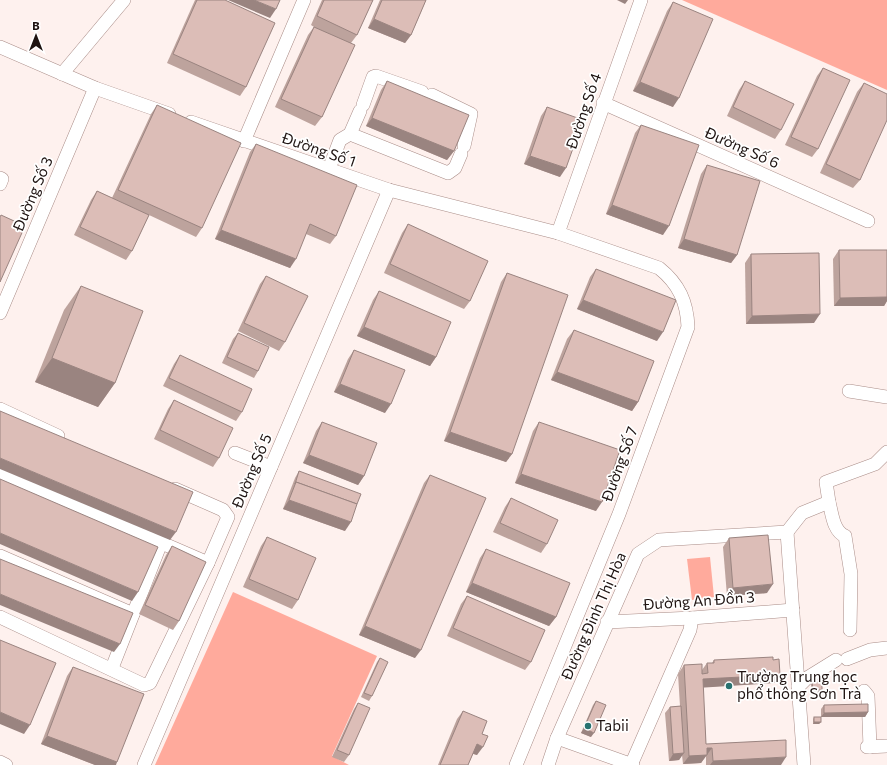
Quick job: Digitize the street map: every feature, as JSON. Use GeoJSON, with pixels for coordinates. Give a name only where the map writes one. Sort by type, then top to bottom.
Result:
{"type":"FeatureCollection","features":[{"type":"Feature","properties":{"kind":"street"},"geometry":{"type":"LineString","coordinates":[[62,74],[124,0]]}},
{"type":"Feature","properties":{"kind":"street"},"geometry":{"type":"LineString","coordinates":[[244,141],[304,0]]}},
{"type":"Feature","properties":{"kind":"street","name":"Đường Số 4"},"geometry":{"type":"LineString","coordinates":[[563,235],[603,103],[641,0]]}},
{"type":"Feature","properties":{"kind":"street","name":"Đường Số 1"},"geometry":{"type":"LineString","coordinates":[[0,47],[95,88],[329,170],[389,190],[563,235]]}},
{"type":"Feature","properties":{"kind":"street"},"geometry":{"type":"LineString","coordinates":[[329,170],[340,140],[350,134],[373,77],[376,76],[427,93],[471,114],[462,150],[455,168],[448,173],[350,134]]}},
{"type":"Feature","properties":{"kind":"street","name":"Đường Số 3"},"geometry":{"type":"LineString","coordinates":[[0,312],[95,88]]}},
{"type":"Feature","properties":{"kind":"street","name":"Đường Số 6"},"geometry":{"type":"LineString","coordinates":[[603,103],[868,221]]}},
{"type":"Feature","properties":{"kind":"street"},"geometry":{"type":"LineString","coordinates":[[0,178],[2,179],[0,184]]}},
{"type":"Feature","properties":{"kind":"street","name":"Đường Số 5"},"geometry":{"type":"LineString","coordinates":[[144,765],[389,190]]}},
{"type":"Feature","properties":{"kind":"street","name":"Đường Số 7"},"geometry":{"type":"LineString","coordinates":[[516,765],[619,514],[688,327],[687,311],[682,295],[670,277],[659,268],[563,235]]}},
{"type":"Feature","properties":{"kind":"street"},"geometry":{"type":"LineString","coordinates":[[849,391],[887,397]]}},
{"type":"Feature","properties":{"kind":"street"},"geometry":{"type":"LineString","coordinates":[[0,409],[67,440]]}},
{"type":"Feature","properties":{"kind":"street"},"geometry":{"type":"LineString","coordinates":[[850,630],[850,574],[845,536],[839,534],[836,529],[826,482],[874,464],[887,452]]}},
{"type":"Feature","properties":{"kind":"street"},"geometry":{"type":"LineString","coordinates":[[235,454],[271,468]]}},
{"type":"Feature","properties":{"kind":"street"},"geometry":{"type":"LineString","coordinates":[[0,473],[208,563]]}},
{"type":"Feature","properties":{"kind":"street"},"geometry":{"type":"LineString","coordinates":[[0,617],[112,668],[144,685],[150,683],[208,563],[228,517],[226,513],[164,484]]}},
{"type":"Feature","properties":{"kind":"street"},"geometry":{"type":"LineString","coordinates":[[804,765],[787,532],[802,513],[830,502]]}},
{"type":"Feature","properties":{"kind":"street","name":"Đường Đinh Thị Hòa"},"geometry":{"type":"LineString","coordinates":[[548,765],[607,622],[638,554],[660,540],[787,532]]}},
{"type":"Feature","properties":{"kind":"street"},"geometry":{"type":"LineString","coordinates":[[112,668],[161,543]]}},
{"type":"Feature","properties":{"kind":"street"},"geometry":{"type":"LineString","coordinates":[[0,556],[133,614]]}},
{"type":"Feature","properties":{"kind":"street","name":"Đường An Đồn 3"},"geometry":{"type":"LineString","coordinates":[[607,622],[692,618],[793,610]]}},
{"type":"Feature","properties":{"kind":"street"},"geometry":{"type":"LineString","coordinates":[[558,738],[632,765],[690,630],[692,618]]}},
{"type":"Feature","properties":{"kind":"street"},"geometry":{"type":"LineString","coordinates":[[798,687],[807,678],[841,660],[870,650],[887,648]]}},
{"type":"Feature","properties":{"kind":"street"},"geometry":{"type":"LineString","coordinates":[[864,691],[868,696],[869,747],[887,746]]}},
{"type":"Feature","properties":{"kind":"street"},"geometry":{"type":"LineString","coordinates":[[0,762],[6,765]]}},
{"type":"Feature","properties":{"kind":"shaded area"},"geometry":{"type":"Polygon","coordinates":[[[682,0],[887,0],[887,90],[682,0]]]}},
{"type":"Feature","properties":{"kind":"shaded area"},"geometry":{"type":"Polygon","coordinates":[[[710,557],[714,597],[692,600],[687,559],[710,557]]]}},
{"type":"Feature","properties":{"kind":"shaded area"},"geometry":{"type":"Polygon","coordinates":[[[233,592],[377,656],[332,756],[349,765],[155,765],[233,592]]]}},
{"type":"Feature","properties":{"kind":"building"},"geometry":{"type":"Polygon","coordinates":[[[197,0],[225,0],[275,23],[246,87],[173,54],[197,0]]]}},
{"type":"Feature","properties":{"kind":"building"},"geometry":{"type":"Polygon","coordinates":[[[254,0],[280,0],[276,9],[254,0]]]}},
{"type":"Feature","properties":{"kind":"building"},"geometry":{"type":"Polygon","coordinates":[[[324,0],[373,0],[357,35],[317,16],[324,0]]]}},
{"type":"Feature","properties":{"kind":"building"},"geometry":{"type":"Polygon","coordinates":[[[382,0],[426,0],[411,35],[374,19],[382,0]]]}},
{"type":"Feature","properties":{"kind":"building"},"geometry":{"type":"Polygon","coordinates":[[[673,2],[713,19],[679,98],[640,82],[673,2]]]}},
{"type":"Feature","properties":{"kind":"building"},"geometry":{"type":"Polygon","coordinates":[[[314,27],[355,45],[322,117],[281,99],[314,27]]]}},
{"type":"Feature","properties":{"kind":"building"},"geometry":{"type":"Polygon","coordinates":[[[823,68],[850,80],[818,149],[791,137],[823,68]]]}},
{"type":"Feature","properties":{"kind":"building"},"geometry":{"type":"Polygon","coordinates":[[[387,81],[469,115],[454,151],[372,118],[387,81]]]}},
{"type":"Feature","properties":{"kind":"building"},"geometry":{"type":"Polygon","coordinates":[[[745,81],[794,104],[781,130],[733,107],[745,81]]]}},
{"type":"Feature","properties":{"kind":"building"},"geometry":{"type":"Polygon","coordinates":[[[864,83],[887,94],[887,120],[860,180],[826,164],[864,83]]]}},
{"type":"Feature","properties":{"kind":"building"},"geometry":{"type":"Polygon","coordinates":[[[157,105],[241,143],[202,228],[118,190],[157,105]]]}},
{"type":"Feature","properties":{"kind":"building"},"geometry":{"type":"Polygon","coordinates":[[[547,107],[583,120],[566,168],[530,156],[547,107]]]}},
{"type":"Feature","properties":{"kind":"building"},"geometry":{"type":"Polygon","coordinates":[[[641,125],[699,145],[669,226],[612,205],[641,125]]]}},
{"type":"Feature","properties":{"kind":"building"},"geometry":{"type":"Polygon","coordinates":[[[256,144],[357,185],[336,236],[310,224],[296,259],[221,230],[256,144]]]}},
{"type":"Feature","properties":{"kind":"building"},"geometry":{"type":"Polygon","coordinates":[[[707,165],[760,181],[737,255],[684,239],[707,165]]]}},
{"type":"Feature","properties":{"kind":"building"},"geometry":{"type":"Polygon","coordinates":[[[97,191],[149,215],[132,251],[80,227],[97,191]]]}},
{"type":"Feature","properties":{"kind":"building"},"geometry":{"type":"Polygon","coordinates":[[[1,215],[25,226],[0,282],[0,217],[1,215]]]}},
{"type":"Feature","properties":{"kind":"building"},"geometry":{"type":"Polygon","coordinates":[[[408,224],[488,261],[470,301],[390,264],[408,224]]]}},
{"type":"Feature","properties":{"kind":"building"},"geometry":{"type":"Polygon","coordinates":[[[839,250],[887,250],[887,297],[840,298],[839,250]]]}},
{"type":"Feature","properties":{"kind":"building"},"geometry":{"type":"Polygon","coordinates":[[[819,253],[820,314],[752,316],[751,254],[819,253]]]}},
{"type":"Feature","properties":{"kind":"building"},"geometry":{"type":"Polygon","coordinates":[[[596,269],[676,300],[663,332],[583,300],[596,269]]]}},
{"type":"Feature","properties":{"kind":"building"},"geometry":{"type":"Polygon","coordinates":[[[507,273],[568,295],[512,454],[450,432],[507,273]]]}},
{"type":"Feature","properties":{"kind":"building"},"geometry":{"type":"Polygon","coordinates":[[[266,276],[308,296],[285,342],[244,323],[266,276]]]}},
{"type":"Feature","properties":{"kind":"building"},"geometry":{"type":"Polygon","coordinates":[[[81,286],[143,311],[115,383],[52,358],[81,286]]]}},
{"type":"Feature","properties":{"kind":"building"},"geometry":{"type":"Polygon","coordinates":[[[379,291],[451,322],[436,357],[364,327],[379,291]]]}},
{"type":"Feature","properties":{"kind":"building"},"geometry":{"type":"Polygon","coordinates":[[[574,330],[654,361],[638,402],[557,372],[574,330]]]}},
{"type":"Feature","properties":{"kind":"building"},"geometry":{"type":"Polygon","coordinates":[[[238,333],[269,347],[258,371],[227,357],[238,333]]]}},
{"type":"Feature","properties":{"kind":"building"},"geometry":{"type":"Polygon","coordinates":[[[354,350],[405,370],[391,404],[340,384],[354,350]]]}},
{"type":"Feature","properties":{"kind":"building"},"geometry":{"type":"Polygon","coordinates":[[[180,355],[252,389],[242,412],[169,378],[180,355]]]}},
{"type":"Feature","properties":{"kind":"building"},"geometry":{"type":"Polygon","coordinates":[[[174,400],[233,428],[219,458],[160,430],[174,400]]]}},
{"type":"Feature","properties":{"kind":"building"},"geometry":{"type":"Polygon","coordinates":[[[0,411],[193,492],[176,532],[0,458],[0,411]]]}},
{"type":"Feature","properties":{"kind":"building"},"geometry":{"type":"Polygon","coordinates":[[[322,422],[377,443],[364,476],[309,455],[322,422]]]}},
{"type":"Feature","properties":{"kind":"building"},"geometry":{"type":"Polygon","coordinates":[[[539,422],[620,450],[602,502],[521,474],[539,422]]]}},
{"type":"Feature","properties":{"kind":"building"},"geometry":{"type":"Polygon","coordinates":[[[299,471],[361,494],[357,504],[296,482],[295,484],[299,471]]]}},
{"type":"Feature","properties":{"kind":"building"},"geometry":{"type":"Polygon","coordinates":[[[430,475],[486,498],[421,650],[365,626],[430,475]]]}},
{"type":"Feature","properties":{"kind":"building"},"geometry":{"type":"Polygon","coordinates":[[[0,479],[158,547],[138,592],[0,533],[0,479]]]}},
{"type":"Feature","properties":{"kind":"building"},"geometry":{"type":"Polygon","coordinates":[[[296,482],[357,504],[351,522],[289,500],[296,482]]]}},
{"type":"Feature","properties":{"kind":"building"},"geometry":{"type":"Polygon","coordinates":[[[511,498],[558,520],[547,544],[500,523],[511,498]]]}},
{"type":"Feature","properties":{"kind":"building"},"geometry":{"type":"Polygon","coordinates":[[[768,535],[773,584],[733,588],[729,538],[768,535]]]}},
{"type":"Feature","properties":{"kind":"building"},"geometry":{"type":"Polygon","coordinates":[[[267,537],[316,558],[298,600],[249,579],[267,537]]]}},
{"type":"Feature","properties":{"kind":"building"},"geometry":{"type":"Polygon","coordinates":[[[172,546],[206,562],[179,621],[145,605],[172,546]]]}},
{"type":"Feature","properties":{"kind":"building"},"geometry":{"type":"Polygon","coordinates":[[[486,549],[570,583],[556,617],[472,583],[486,549]]]}},
{"type":"Feature","properties":{"kind":"building"},"geometry":{"type":"Polygon","coordinates":[[[0,559],[133,613],[120,644],[0,594],[0,559]]]}},
{"type":"Feature","properties":{"kind":"building"},"geometry":{"type":"Polygon","coordinates":[[[467,596],[545,630],[531,662],[453,628],[467,596]]]}},
{"type":"Feature","properties":{"kind":"building"},"geometry":{"type":"Polygon","coordinates":[[[0,640],[56,663],[30,725],[0,712],[0,640]]]}},
{"type":"Feature","properties":{"kind":"building"},"geometry":{"type":"Polygon","coordinates":[[[773,657],[773,660],[779,659],[780,675],[703,679],[706,744],[786,740],[786,757],[713,761],[712,748],[707,748],[707,755],[689,756],[684,665],[702,664],[702,674],[708,673],[707,663],[714,663],[714,660],[773,657]]]}},
{"type":"Feature","properties":{"kind":"building"},"geometry":{"type":"Polygon","coordinates":[[[380,658],[388,662],[372,696],[364,693],[380,658]]]}},
{"type":"Feature","properties":{"kind":"building"},"geometry":{"type":"Polygon","coordinates":[[[73,667],[144,694],[117,762],[47,736],[73,667]]]}},
{"type":"Feature","properties":{"kind":"building"},"geometry":{"type":"Polygon","coordinates":[[[812,682],[822,682],[822,690],[813,690],[812,682]]]}},
{"type":"Feature","properties":{"kind":"building"},"geometry":{"type":"Polygon","coordinates":[[[596,701],[606,705],[594,733],[584,728],[596,701]]]}},
{"type":"Feature","properties":{"kind":"building"},"geometry":{"type":"Polygon","coordinates":[[[358,703],[370,708],[349,755],[337,750],[358,703]]]}},
{"type":"Feature","properties":{"kind":"building"},"geometry":{"type":"Polygon","coordinates":[[[868,704],[868,712],[824,713],[824,705],[868,704]]]}},
{"type":"Feature","properties":{"kind":"building"},"geometry":{"type":"Polygon","coordinates":[[[681,706],[684,753],[673,754],[670,707],[681,706]]]}},
{"type":"Feature","properties":{"kind":"building"},"geometry":{"type":"Polygon","coordinates":[[[463,711],[487,721],[482,734],[488,736],[483,747],[477,744],[468,765],[440,765],[463,711]]]}},
{"type":"Feature","properties":{"kind":"building"},"geometry":{"type":"Polygon","coordinates":[[[814,717],[821,717],[821,722],[814,722],[814,717]]]}},
{"type":"Feature","properties":{"kind":"place","name":"Trường Trung học phổ thông Sơn Trà"},"geometry":{"type":"Point","coordinates":[729,686]}},
{"type":"Feature","properties":{"kind":"place","name":"Tabii"},"geometry":{"type":"Point","coordinates":[588,726]}}]}
